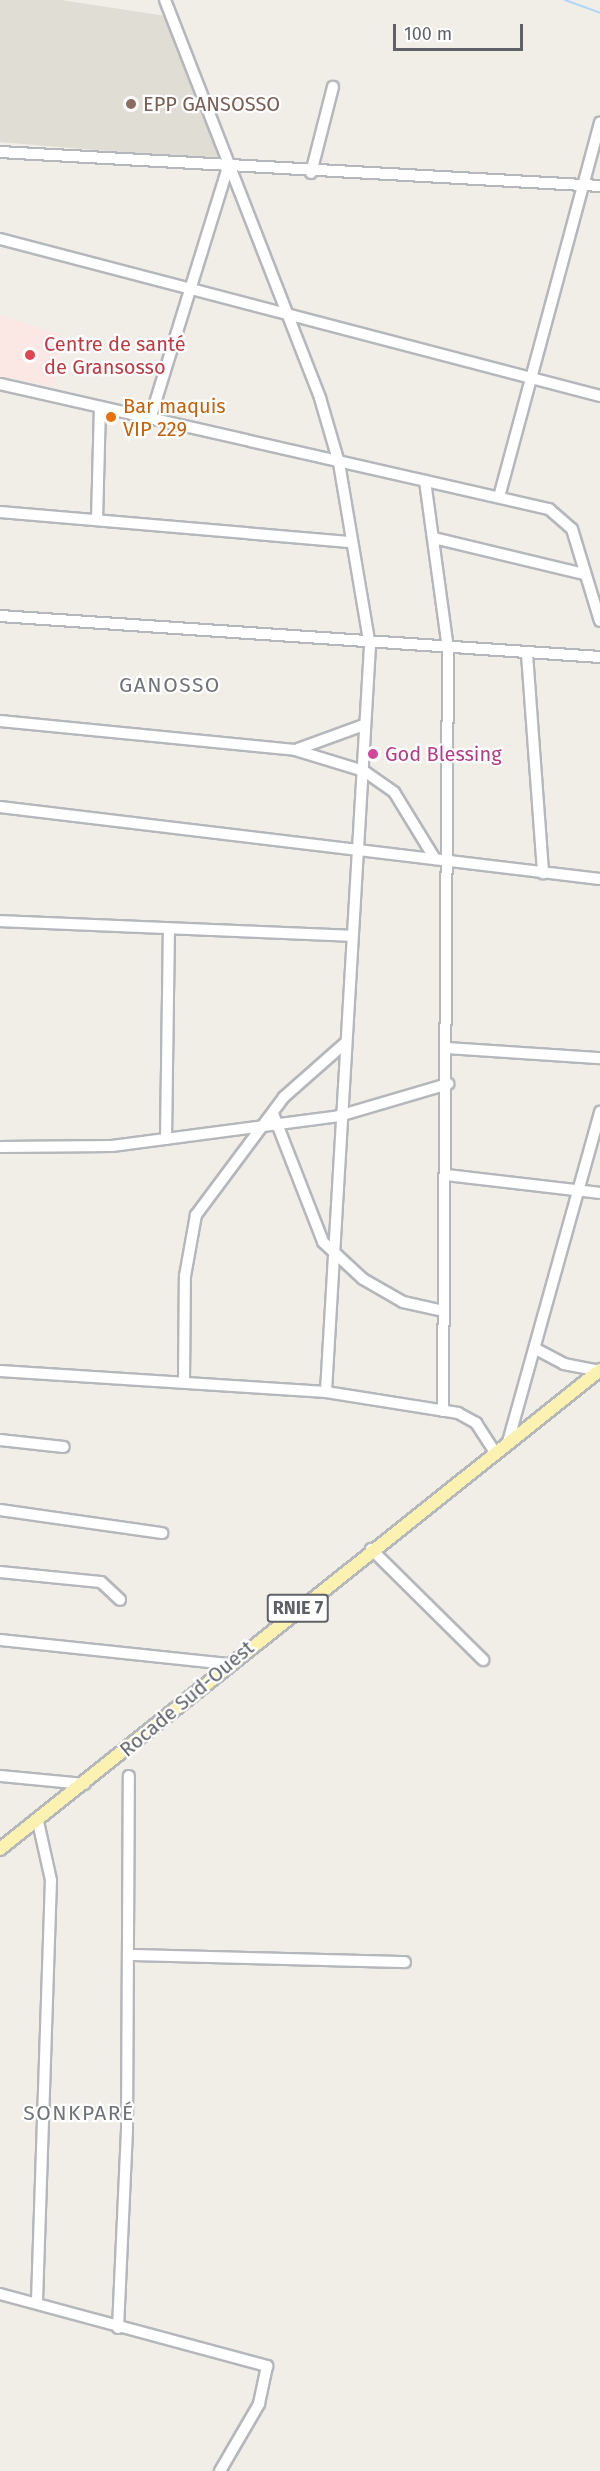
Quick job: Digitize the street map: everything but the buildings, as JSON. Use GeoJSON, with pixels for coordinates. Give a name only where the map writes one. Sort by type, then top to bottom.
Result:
{"type":"FeatureCollection","features":[{"type":"Feature","properties":{"kind":"main road","name":"Rocade Sud-Ouest"},"geometry":{"type":"LineString","coordinates":[[0,1849],[85,1784],[228,1664],[371,1549],[599,1371]]}},
{"type":"Feature","properties":{"kind":"street"},"geometry":{"type":"LineString","coordinates":[[165,0],[290,315],[339,463],[370,646],[364,725],[364,771],[356,850],[339,1116],[336,1256],[326,1392]]}},
{"type":"Feature","properties":{"kind":"street"},"geometry":{"type":"LineString","coordinates":[[311,173],[333,87]]}},
{"type":"Feature","properties":{"kind":"street"},"geometry":{"type":"LineString","coordinates":[[499,497],[581,185],[600,122]]}},
{"type":"Feature","properties":{"kind":"street"},"geometry":{"type":"LineString","coordinates":[[0,152],[231,169],[600,186]]}},
{"type":"Feature","properties":{"kind":"street"},"geometry":{"type":"LineString","coordinates":[[151,416],[231,169]]}},
{"type":"Feature","properties":{"kind":"street"},"geometry":{"type":"LineString","coordinates":[[0,239],[600,396]]}},
{"type":"Feature","properties":{"kind":"street"},"geometry":{"type":"LineString","coordinates":[[0,384],[151,416],[339,463],[499,497],[566,519],[600,621]]}},
{"type":"Feature","properties":{"kind":"street"},"geometry":{"type":"LineString","coordinates":[[97,520],[100,407]]}},
{"type":"Feature","properties":{"kind":"street"},"geometry":{"type":"LineString","coordinates":[[425,481],[448,650],[451,861],[443,1411]]}},
{"type":"Feature","properties":{"kind":"street"},"geometry":{"type":"LineString","coordinates":[[0,512],[352,542]]}},
{"type":"Feature","properties":{"kind":"street"},"geometry":{"type":"LineString","coordinates":[[434,538],[584,574]]}},
{"type":"Feature","properties":{"kind":"street"},"geometry":{"type":"LineString","coordinates":[[0,616],[370,646],[600,657]]}},
{"type":"Feature","properties":{"kind":"street"},"geometry":{"type":"LineString","coordinates":[[527,654],[543,873]]}},
{"type":"Feature","properties":{"kind":"street"},"geometry":{"type":"LineString","coordinates":[[0,721],[295,750],[364,771],[394,792],[435,859]]}},
{"type":"Feature","properties":{"kind":"street"},"geometry":{"type":"LineString","coordinates":[[295,750],[364,725]]}},
{"type":"Feature","properties":{"kind":"street"},"geometry":{"type":"LineString","coordinates":[[0,807],[600,879]]}},
{"type":"Feature","properties":{"kind":"street"},"geometry":{"type":"LineString","coordinates":[[0,921],[351,936]]}},
{"type":"Feature","properties":{"kind":"street"},"geometry":{"type":"LineString","coordinates":[[166,1139],[169,929]]}},
{"type":"Feature","properties":{"kind":"street"},"geometry":{"type":"LineString","coordinates":[[184,1382],[191,1230],[202,1202],[261,1124],[274,1116],[344,1044]]}},
{"type":"Feature","properties":{"kind":"street"},"geometry":{"type":"LineString","coordinates":[[448,1048],[600,1058]]}},
{"type":"Feature","properties":{"kind":"street"},"geometry":{"type":"LineString","coordinates":[[274,1116],[339,1116],[448,1084]]}},
{"type":"Feature","properties":{"kind":"street"},"geometry":{"type":"LineString","coordinates":[[508,1442],[536,1349],[600,1112]]}},
{"type":"Feature","properties":{"kind":"street"},"geometry":{"type":"LineString","coordinates":[[274,1116],[316,1232],[336,1256],[403,1302],[444,1311]]}},
{"type":"Feature","properties":{"kind":"street"},"geometry":{"type":"LineString","coordinates":[[0,1147],[166,1139],[261,1124]]}},
{"type":"Feature","properties":{"kind":"street"},"geometry":{"type":"LineString","coordinates":[[447,1175],[600,1193]]}},
{"type":"Feature","properties":{"kind":"street"},"geometry":{"type":"LineString","coordinates":[[536,1349],[564,1364],[599,1371]]}},
{"type":"Feature","properties":{"kind":"street"},"geometry":{"type":"LineString","coordinates":[[0,1371],[326,1392],[443,1411],[476,1423],[495,1452]]}},
{"type":"Feature","properties":{"kind":"street"},"geometry":{"type":"LineString","coordinates":[[0,1440],[64,1447]]}},
{"type":"Feature","properties":{"kind":"street"},"geometry":{"type":"LineString","coordinates":[[0,1510],[162,1533]]}},
{"type":"Feature","properties":{"kind":"street"},"geometry":{"type":"LineString","coordinates":[[371,1549],[483,1660]]}},
{"type":"Feature","properties":{"kind":"street"},"geometry":{"type":"LineString","coordinates":[[0,1572],[101,1582],[120,1600]]}},
{"type":"Feature","properties":{"kind":"street"},"geometry":{"type":"LineString","coordinates":[[0,1640],[228,1664]]}},
{"type":"Feature","properties":{"kind":"street"},"geometry":{"type":"LineString","coordinates":[[0,1776],[85,1784]]}},
{"type":"Feature","properties":{"kind":"street"},"geometry":{"type":"LineString","coordinates":[[118,2328],[129,1955],[129,1776]]}},
{"type":"Feature","properties":{"kind":"street"},"geometry":{"type":"LineString","coordinates":[[37,2301],[51,1880],[38,1822]]}},
{"type":"Feature","properties":{"kind":"street"},"geometry":{"type":"LineString","coordinates":[[129,1955],[405,1962]]}},
{"type":"Feature","properties":{"kind":"street"},"geometry":{"type":"LineString","coordinates":[[0,2294],[37,2301],[118,2328],[267,2366],[259,2404],[220,2471]]}},
{"type":"Feature","properties":{"kind":"shaded area"},"geometry":{"type":"Polygon","coordinates":[[[0,0],[61,0],[166,16],[226,161],[0,142],[0,0]]]}},
{"type":"Feature","properties":{"kind":"shaded area","name":"Centre de santé de Gransosso"},"geometry":{"type":"Polygon","coordinates":[[[0,315],[62,335],[54,387],[0,376],[0,315]]]}},
{"type":"Feature","properties":{"kind":"waterway"},"geometry":{"type":"LineString","coordinates":[[565,0],[600,13]]}},
{"type":"Feature","properties":{"kind":"place","name":"EPP GANSOSSO"},"geometry":{"type":"Point","coordinates":[131,104]}},
{"type":"Feature","properties":{"kind":"place","name":"Centre de santé de Gransosso"},"geometry":{"type":"Point","coordinates":[30,355]}},
{"type":"Feature","properties":{"kind":"place","name":"Bar maquis VIP 229"},"geometry":{"type":"Point","coordinates":[111,417]}},
{"type":"Feature","properties":{"kind":"place","name":"God Blessing"},"geometry":{"type":"Point","coordinates":[373,754]}},
{"type":"Feature","properties":{"kind":"district","name":"GANOSSO"},"geometry":{"type":"Point","coordinates":[170,685]}},
{"type":"Feature","properties":{"kind":"district","name":"SONKPARÉ"},"geometry":{"type":"Point","coordinates":[79,2113]}}]}
